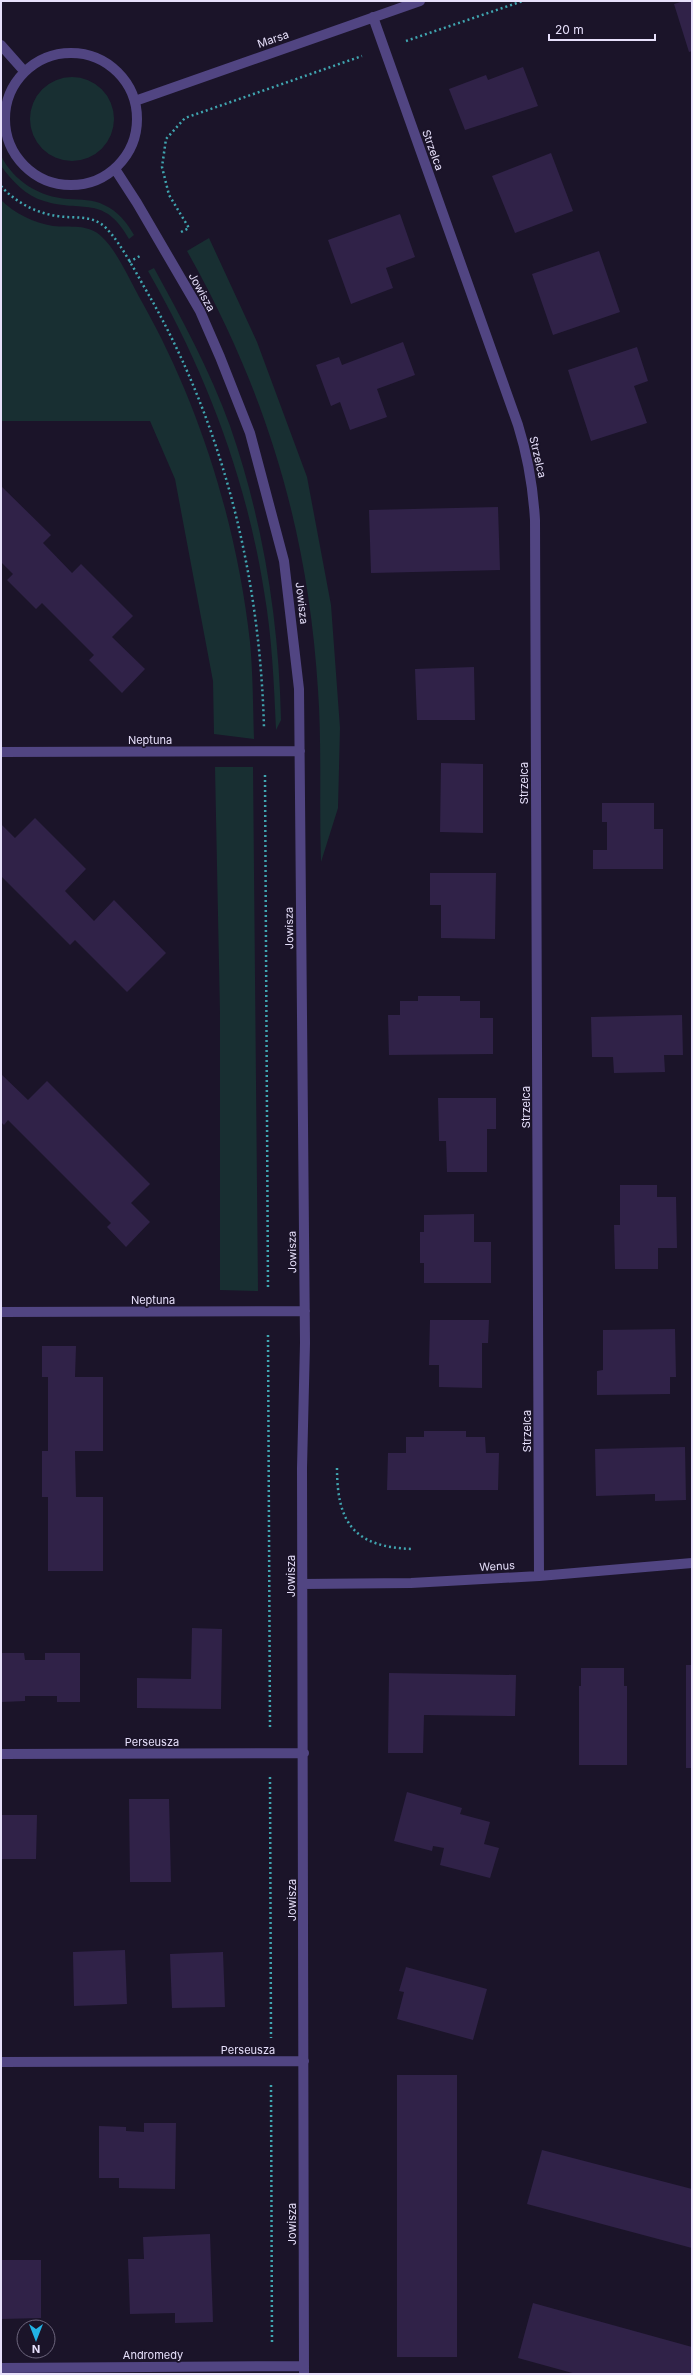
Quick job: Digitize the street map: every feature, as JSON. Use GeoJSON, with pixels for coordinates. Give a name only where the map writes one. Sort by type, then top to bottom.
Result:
{"type":"FeatureCollection","features":[{"type":"Feature","properties":{"kind":"street","name":"Marsa"},"geometry":{"type":"LineString","coordinates":[[135,100],[420,1]]}},
{"type":"Feature","properties":{"kind":"street","name":"Strzelca"},"geometry":{"type":"LineString","coordinates":[[373,17],[518,425],[528,457],[533,490],[535,536],[540,1576]]}},
{"type":"Feature","properties":{"kind":"street"},"geometry":{"type":"LineString","coordinates":[[1,45],[24,71]]}},
{"type":"Feature","properties":{"kind":"street"},"geometry":{"type":"LineString","coordinates":[[72,52],[97,58],[119,72],[129,86],[135,100],[138,121],[131,148],[115,169],[93,182],[69,186],[41,179],[22,165],[8,143],[4,118],[10,91],[24,71],[45,58],[72,52]]}},
{"type":"Feature","properties":{"kind":"street","name":"Jowisza"},"geometry":{"type":"LineString","coordinates":[[115,169],[137,203],[200,311],[250,433],[284,561],[299,689],[305,1311],[302,1584],[304,1754],[304,2370]]}},
{"type":"Feature","properties":{"kind":"street","name":"Neptuna"},"geometry":{"type":"LineString","coordinates":[[1,752],[300,751]]}},
{"type":"Feature","properties":{"kind":"street","name":"Neptuna"},"geometry":{"type":"LineString","coordinates":[[1,1312],[305,1311]]}},
{"type":"Feature","properties":{"kind":"street","name":"Wenus"},"geometry":{"type":"LineString","coordinates":[[302,1584],[411,1583],[540,1576],[692,1563]]}},
{"type":"Feature","properties":{"kind":"street","name":"Perseusza"},"geometry":{"type":"LineString","coordinates":[[1,1754],[304,1754]]}},
{"type":"Feature","properties":{"kind":"street","name":"Perseusza"},"geometry":{"type":"LineString","coordinates":[[1,2062],[304,2061]]}},
{"type":"Feature","properties":{"kind":"street","name":"Andromedy"},"geometry":{"type":"LineString","coordinates":[[1,2368],[272,2367],[304,2370]]}},
{"type":"Feature","properties":{"kind":"path"},"geometry":{"type":"LineString","coordinates":[[189,228],[169,195],[162,167],[166,139],[185,118],[523,1]]}},
{"type":"Feature","properties":{"kind":"path"},"geometry":{"type":"LineString","coordinates":[[1,186],[24,205],[42,213],[58,216],[90,218],[108,229],[142,283],[179,354],[217,448],[242,538],[260,646],[264,752],[268,1311],[272,2367]]}},
{"type":"Feature","properties":{"kind":"path"},"geometry":{"type":"LineString","coordinates":[[338,1468],[337,1490],[340,1506],[349,1524],[362,1537],[376,1545],[412,1549]]}},
{"type":"Feature","properties":{"kind":"green space"},"geometry":{"type":"Polygon","coordinates":[[[72,77],[88,80],[102,89],[111,103],[114,119],[111,135],[102,149],[88,158],[72,161],[56,158],[42,149],[33,135],[30,119],[33,103],[42,89],[56,80],[72,77]]]}},
{"type":"Feature","properties":{"kind":"green space"},"geometry":{"type":"Polygon","coordinates":[[[1,156],[13,173],[28,186],[57,198],[87,200],[100,203],[118,214],[134,235],[129,239],[120,225],[111,216],[101,210],[58,204],[31,196],[5,172],[1,166],[1,156]]]}},
{"type":"Feature","properties":{"kind":"green space"},"geometry":{"type":"Polygon","coordinates":[[[1,200],[18,213],[32,220],[53,226],[85,228],[102,237],[119,259],[163,341],[182,382],[213,467],[236,554],[250,642],[254,739],[214,734],[213,681],[175,479],[150,421],[1,421],[1,200]]]}},
{"type":"Feature","properties":{"kind":"green space"},"geometry":{"type":"Polygon","coordinates":[[[209,238],[257,342],[307,477],[331,605],[340,728],[338,808],[321,862],[320,733],[318,690],[313,631],[304,573],[293,517],[261,409],[215,303],[187,251],[209,238]]]}},
{"type":"Feature","properties":{"kind":"green space"},"geometry":{"type":"Polygon","coordinates":[[[154,268],[214,385],[230,426],[252,498],[267,571],[277,645],[281,720],[276,730],[267,608],[256,549],[246,507],[221,425],[205,386],[169,308],[148,271],[154,268]]]}},
{"type":"Feature","properties":{"kind":"green space"},"geometry":{"type":"Polygon","coordinates":[[[215,767],[253,767],[258,1291],[220,1290],[220,1014],[215,767]]]}},
{"type":"Feature","properties":{"kind":"building"},"geometry":{"type":"Polygon","coordinates":[[[684,1],[692,1],[692,51],[689,52],[674,4],[684,1]]]}},
{"type":"Feature","properties":{"kind":"building"},"geometry":{"type":"Polygon","coordinates":[[[523,67],[538,106],[465,130],[449,89],[486,75],[488,80],[523,67]]]}},
{"type":"Feature","properties":{"kind":"building"},"geometry":{"type":"Polygon","coordinates":[[[551,153],[573,211],[515,233],[492,176],[551,153]]]}},
{"type":"Feature","properties":{"kind":"building"},"geometry":{"type":"Polygon","coordinates":[[[400,214],[415,257],[386,268],[393,288],[351,304],[328,240],[400,214]]]}},
{"type":"Feature","properties":{"kind":"building"},"geometry":{"type":"Polygon","coordinates":[[[599,251],[620,312],[553,335],[532,274],[599,251]]]}},
{"type":"Feature","properties":{"kind":"building"},"geometry":{"type":"Polygon","coordinates":[[[403,342],[415,375],[377,389],[387,417],[350,430],[340,402],[331,406],[316,365],[339,357],[342,365],[403,342]]]}},
{"type":"Feature","properties":{"kind":"building"},"geometry":{"type":"Polygon","coordinates":[[[637,347],[648,381],[634,386],[647,423],[591,441],[568,370],[637,347]]]}},
{"type":"Feature","properties":{"kind":"building"},"geometry":{"type":"Polygon","coordinates":[[[1,486],[51,535],[43,543],[72,573],[81,564],[133,616],[112,637],[145,669],[122,693],[89,660],[94,655],[42,603],[36,609],[7,580],[13,574],[1,562],[1,486]]]}},
{"type":"Feature","properties":{"kind":"building"},"geometry":{"type":"Polygon","coordinates":[[[498,507],[500,570],[371,573],[369,510],[498,507]]]}},
{"type":"Feature","properties":{"kind":"building"},"geometry":{"type":"Polygon","coordinates":[[[474,667],[475,720],[417,720],[415,669],[474,667]]]}},
{"type":"Feature","properties":{"kind":"building"},"geometry":{"type":"Polygon","coordinates":[[[441,763],[483,764],[483,833],[440,832],[441,763]]]}},
{"type":"Feature","properties":{"kind":"building"},"geometry":{"type":"Polygon","coordinates":[[[602,803],[654,803],[654,829],[663,829],[663,869],[593,869],[593,850],[607,850],[607,822],[602,822],[602,803]]]}},
{"type":"Feature","properties":{"kind":"building"},"geometry":{"type":"Polygon","coordinates":[[[35,818],[86,869],[65,891],[94,921],[114,900],[166,953],[127,992],[75,940],[70,945],[1,876],[1,824],[15,838],[35,818]]]}},
{"type":"Feature","properties":{"kind":"building"},"geometry":{"type":"Polygon","coordinates":[[[430,873],[496,873],[495,939],[441,938],[441,905],[430,905],[430,873]]]}},
{"type":"Feature","properties":{"kind":"building"},"geometry":{"type":"Polygon","coordinates":[[[418,996],[460,996],[460,1001],[480,1001],[480,1018],[493,1018],[493,1054],[389,1055],[388,1015],[400,1015],[400,1001],[418,1001],[418,996]]]}},
{"type":"Feature","properties":{"kind":"building"},"geometry":{"type":"Polygon","coordinates":[[[682,1015],[683,1055],[664,1055],[665,1072],[614,1073],[613,1057],[592,1057],[591,1017],[682,1015]]]}},
{"type":"Feature","properties":{"kind":"building"},"geometry":{"type":"Polygon","coordinates":[[[1,1074],[28,1100],[47,1081],[150,1184],[131,1203],[150,1222],[126,1247],[107,1227],[111,1223],[8,1120],[4,1125],[1,1122],[1,1074]]]}},
{"type":"Feature","properties":{"kind":"building"},"geometry":{"type":"Polygon","coordinates":[[[438,1098],[496,1098],[496,1129],[487,1129],[487,1172],[447,1172],[446,1141],[439,1141],[438,1098]]]}},
{"type":"Feature","properties":{"kind":"building"},"geometry":{"type":"Polygon","coordinates":[[[620,1185],[657,1185],[657,1197],[676,1197],[677,1248],[658,1248],[658,1269],[615,1269],[614,1225],[620,1225],[620,1185]]]}},
{"type":"Feature","properties":{"kind":"building"},"geometry":{"type":"Polygon","coordinates":[[[474,1214],[474,1242],[491,1242],[491,1283],[424,1283],[424,1263],[420,1263],[420,1232],[424,1232],[424,1215],[474,1214]]]}},
{"type":"Feature","properties":{"kind":"building"},"geometry":{"type":"Polygon","coordinates":[[[430,1320],[489,1320],[488,1343],[482,1343],[482,1388],[439,1387],[439,1365],[429,1365],[430,1320]]]}},
{"type":"Feature","properties":{"kind":"building"},"geometry":{"type":"Polygon","coordinates":[[[675,1329],[676,1377],[670,1377],[670,1394],[597,1395],[597,1371],[603,1370],[603,1330],[675,1329]]]}},
{"type":"Feature","properties":{"kind":"building"},"geometry":{"type":"Polygon","coordinates":[[[42,1346],[76,1346],[75,1377],[103,1377],[103,1451],[75,1451],[76,1497],[103,1497],[103,1571],[48,1571],[48,1497],[42,1497],[42,1451],[48,1451],[48,1377],[42,1377],[42,1346]]]}},
{"type":"Feature","properties":{"kind":"building"},"geometry":{"type":"Polygon","coordinates":[[[424,1431],[466,1431],[466,1437],[485,1437],[486,1453],[499,1453],[498,1490],[387,1490],[388,1453],[406,1453],[406,1437],[424,1437],[424,1431]]]}},
{"type":"Feature","properties":{"kind":"building"},"geometry":{"type":"Polygon","coordinates":[[[685,1447],[686,1500],[655,1501],[655,1494],[596,1496],[595,1449],[685,1447]]]}},
{"type":"Feature","properties":{"kind":"building"},"geometry":{"type":"Polygon","coordinates":[[[192,1628],[222,1629],[221,1709],[137,1708],[137,1678],[191,1679],[192,1628]]]}},
{"type":"Feature","properties":{"kind":"building"},"geometry":{"type":"Polygon","coordinates":[[[1,1653],[24,1653],[25,1660],[45,1660],[45,1653],[80,1653],[80,1702],[57,1702],[57,1696],[25,1696],[25,1701],[2,1702],[1,1653]]]}},
{"type":"Feature","properties":{"kind":"building"},"geometry":{"type":"Polygon","coordinates":[[[686,1665],[692,1665],[692,1768],[686,1768],[686,1665]]]}},
{"type":"Feature","properties":{"kind":"building"},"geometry":{"type":"Polygon","coordinates":[[[581,1668],[624,1668],[624,1686],[627,1686],[627,1765],[579,1765],[579,1686],[581,1686],[581,1668]]]}},
{"type":"Feature","properties":{"kind":"building"},"geometry":{"type":"Polygon","coordinates":[[[389,1673],[516,1675],[515,1716],[424,1715],[423,1753],[388,1753],[389,1673]]]}},
{"type":"Feature","properties":{"kind":"building"},"geometry":{"type":"Polygon","coordinates":[[[407,1792],[462,1808],[460,1814],[490,1822],[484,1844],[499,1848],[490,1878],[440,1865],[444,1848],[433,1846],[432,1851],[394,1841],[407,1792]]]}},
{"type":"Feature","properties":{"kind":"building"},"geometry":{"type":"Polygon","coordinates":[[[129,1799],[169,1799],[171,1882],[130,1882],[129,1799]]]}},
{"type":"Feature","properties":{"kind":"building"},"geometry":{"type":"Polygon","coordinates":[[[1,1815],[37,1815],[36,1859],[1,1859],[1,1815]]]}},
{"type":"Feature","properties":{"kind":"building"},"geometry":{"type":"Polygon","coordinates":[[[125,1950],[127,2004],[74,2006],[73,1952],[125,1950]]]}},
{"type":"Feature","properties":{"kind":"building"},"geometry":{"type":"Polygon","coordinates":[[[223,1952],[225,2007],[172,2008],[170,1954],[223,1952]]]}},
{"type":"Feature","properties":{"kind":"building"},"geometry":{"type":"Polygon","coordinates":[[[406,1967],[487,1989],[473,2040],[397,2019],[404,1992],[399,1991],[406,1967]]]}},
{"type":"Feature","properties":{"kind":"building"},"geometry":{"type":"Polygon","coordinates":[[[397,2075],[457,2075],[457,2357],[397,2357],[397,2075]]]}},
{"type":"Feature","properties":{"kind":"building"},"geometry":{"type":"Polygon","coordinates":[[[144,2123],[176,2123],[175,2189],[119,2188],[119,2178],[99,2178],[99,2126],[126,2127],[126,2131],[144,2132],[144,2123]]]}},
{"type":"Feature","properties":{"kind":"building"},"geometry":{"type":"Polygon","coordinates":[[[542,2150],[692,2189],[692,2248],[527,2204],[542,2150]]]}},
{"type":"Feature","properties":{"kind":"building"},"geometry":{"type":"Polygon","coordinates":[[[210,2234],[213,2322],[175,2323],[175,2313],[130,2314],[128,2259],[144,2259],[143,2237],[210,2234]]]}},
{"type":"Feature","properties":{"kind":"building"},"geometry":{"type":"Polygon","coordinates":[[[1,2260],[41,2260],[41,2318],[1,2319],[1,2260]]]}},
{"type":"Feature","properties":{"kind":"building"},"geometry":{"type":"Polygon","coordinates":[[[533,2303],[692,2347],[692,2374],[576,2374],[518,2358],[533,2303]]]}}]}
